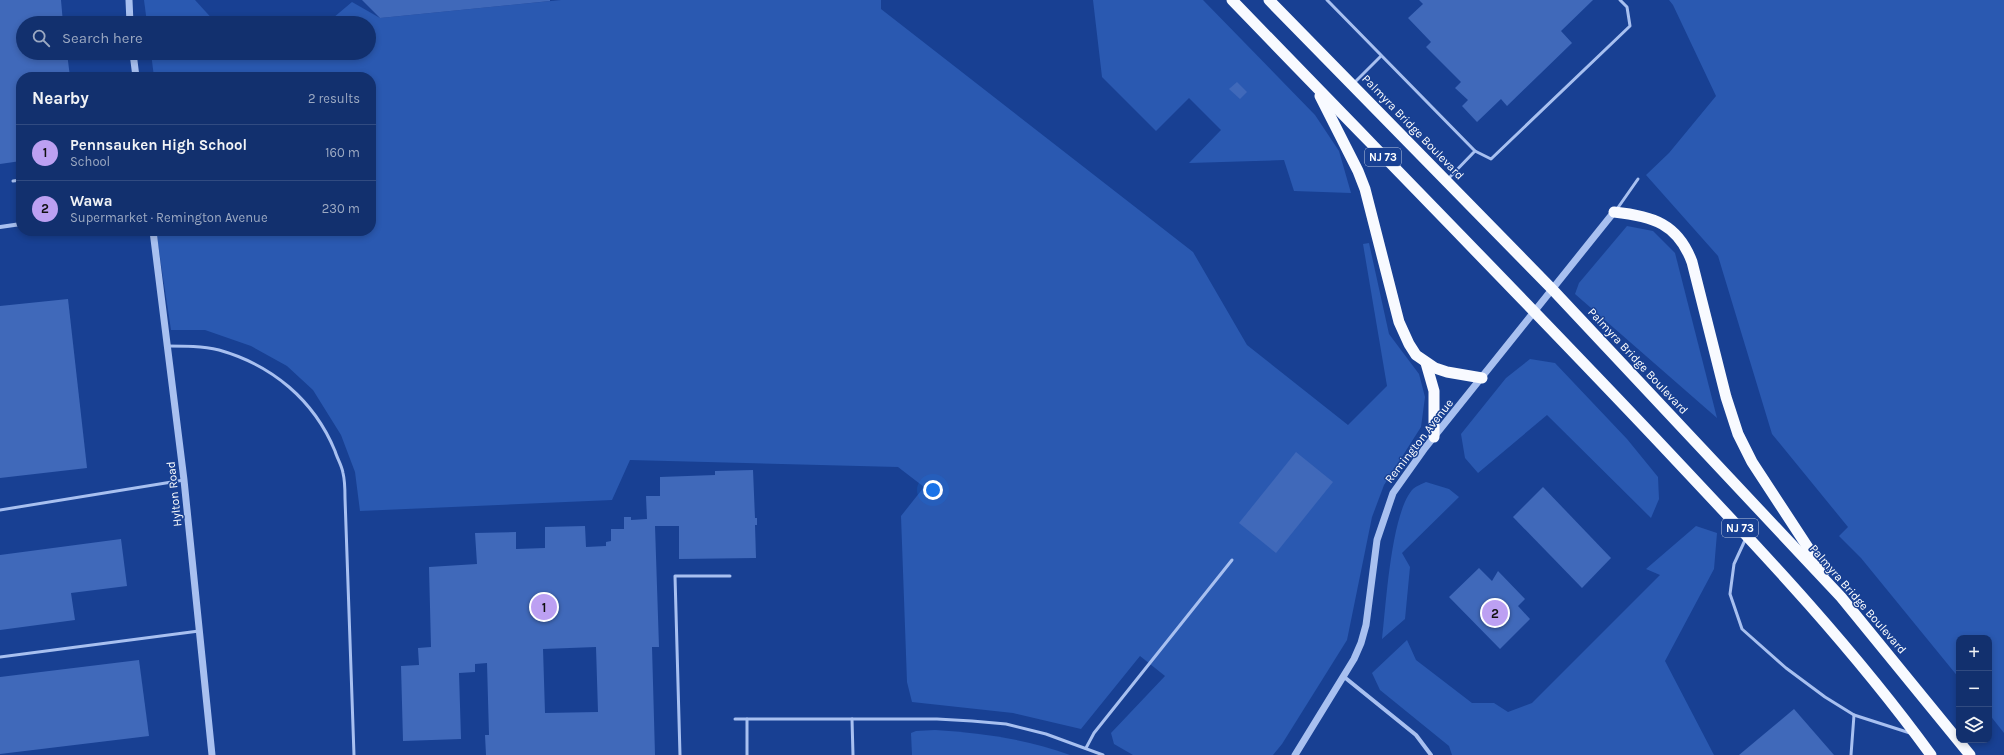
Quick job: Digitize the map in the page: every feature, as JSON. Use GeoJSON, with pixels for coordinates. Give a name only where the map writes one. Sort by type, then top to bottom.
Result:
{"type":"FeatureCollection","features":[{"type":"Feature","properties":{"kind":"highway","name":"NJ 73"},"geometry":{"type":"LineString","coordinates":[[1232,0],[1747,536],[1898,710],[1931,755]]}},
{"type":"Feature","properties":{"kind":"highway","name":"Palmyra Bridge Boulevard"},"geometry":{"type":"LineString","coordinates":[[1271,1],[1553,290],[1841,597],[1970,755]]}},
{"type":"Feature","properties":{"kind":"highway"},"geometry":{"type":"LineString","coordinates":[[1314,85],[1358,170],[1365,189],[1404,334],[1416,355],[1426,363],[1447,372],[1482,378]]}},
{"type":"Feature","properties":{"kind":"highway"},"geometry":{"type":"LineString","coordinates":[[1614,212],[1653,219],[1669,228],[1683,242],[1692,262],[1726,397],[1744,448],[1841,597]]}},
{"type":"Feature","properties":{"kind":"highway"},"geometry":{"type":"LineString","coordinates":[[1426,363],[1434,391],[1434,437]]}},
{"type":"Feature","properties":{"kind":"street"},"geometry":{"type":"LineString","coordinates":[[129,0],[130,16]]}},
{"type":"Feature","properties":{"kind":"street"},"geometry":{"type":"LineString","coordinates":[[134,60],[135,72]]}},
{"type":"Feature","properties":{"kind":"street","name":"Remington Avenue"},"geometry":{"type":"LineString","coordinates":[[1295,755],[1362,643],[1366,625],[1377,540],[1393,493],[1434,437],[1614,212]]}},
{"type":"Feature","properties":{"kind":"street"},"geometry":{"type":"LineString","coordinates":[[0,227],[16,225]]}},
{"type":"Feature","properties":{"kind":"street","name":"Hylton Road"},"geometry":{"type":"LineString","coordinates":[[154,236],[184,480],[212,755]]}},
{"type":"Feature","properties":{"kind":"street"},"geometry":{"type":"LineString","coordinates":[[1343,676],[1416,735],[1431,755]]}},
{"type":"Feature","properties":{"kind":"lane"},"geometry":{"type":"LineString","coordinates":[[1329,1],[1475,151],[1491,159],[1630,26],[1627,7],[1620,0]]}},
{"type":"Feature","properties":{"kind":"lane"},"geometry":{"type":"LineString","coordinates":[[1353,84],[1381,56]]}},
{"type":"Feature","properties":{"kind":"lane"},"geometry":{"type":"LineString","coordinates":[[1447,180],[1475,151]]}},
{"type":"Feature","properties":{"kind":"lane","name":"Remington Avenue"},"geometry":{"type":"LineString","coordinates":[[1614,212],[1638,179]]}},
{"type":"Feature","properties":{"kind":"lane"},"geometry":{"type":"LineString","coordinates":[[167,346],[196,346],[218,350],[241,357],[265,369],[298,394],[327,432],[343,472],[346,498],[354,755]]}},
{"type":"Feature","properties":{"kind":"lane"},"geometry":{"type":"LineString","coordinates":[[0,510],[184,480]]}},
{"type":"Feature","properties":{"kind":"lane"},"geometry":{"type":"LineString","coordinates":[[1747,536],[1734,564],[1730,594],[1742,629],[1786,668],[1854,715],[1916,735]]}},
{"type":"Feature","properties":{"kind":"lane"},"geometry":{"type":"LineString","coordinates":[[1086,748],[1094,734],[1232,560]]}},
{"type":"Feature","properties":{"kind":"lane"},"geometry":{"type":"LineString","coordinates":[[680,755],[675,576],[730,576]]}},
{"type":"Feature","properties":{"kind":"lane"},"geometry":{"type":"LineString","coordinates":[[0,657],[199,631]]}},
{"type":"Feature","properties":{"kind":"lane"},"geometry":{"type":"LineString","coordinates":[[1851,755],[1854,715]]}},
{"type":"Feature","properties":{"kind":"lane"},"geometry":{"type":"LineString","coordinates":[[735,719],[937,719],[1001,724],[1046,734],[1103,755]]}},
{"type":"Feature","properties":{"kind":"lane"},"geometry":{"type":"LineString","coordinates":[[746,719],[747,755]]}},
{"type":"Feature","properties":{"kind":"lane"},"geometry":{"type":"LineString","coordinates":[[852,719],[853,755]]}},
{"type":"Feature","properties":{"kind":"shaded area"},"geometry":{"type":"Polygon","coordinates":[[[144,0],[195,0],[210,16],[146,16],[144,0]]]}},
{"type":"Feature","properties":{"kind":"shaded area"},"geometry":{"type":"Polygon","coordinates":[[[561,0],[881,0],[881,9],[1193,252],[1247,345],[1348,425],[1387,386],[1363,244],[1369,243],[1389,334],[1419,374],[1425,397],[1421,427],[1384,485],[1372,517],[1347,640],[1282,744],[1273,755],[1133,755],[1114,744],[1111,733],[1165,676],[1140,656],[1081,729],[1013,713],[912,702],[907,682],[901,516],[924,487],[898,467],[630,460],[612,500],[360,511],[355,472],[341,435],[313,390],[287,366],[251,346],[205,330],[171,330],[157,236],[376,236],[376,72],[153,72],[152,60],[376,60],[376,16],[335,16],[352,2],[380,18],[561,0]]]}},
{"type":"Feature","properties":{"kind":"shaded area"},"geometry":{"type":"Polygon","coordinates":[[[1093,0],[1203,0],[1315,115],[1339,151],[1351,193],[1294,191],[1284,160],[1189,163],[1221,130],[1189,98],[1156,131],[1102,77],[1093,0]]]}},
{"type":"Feature","properties":{"kind":"shaded area"},"geometry":{"type":"Polygon","coordinates":[[[1669,0],[2004,0],[2004,733],[1992,718],[1992,635],[1956,635],[1956,674],[1861,558],[1839,536],[1848,527],[1772,434],[1718,256],[1646,175],[1669,153],[1716,96],[1673,5],[1669,0]]]}},
{"type":"Feature","properties":{"kind":"shaded area"},"geometry":{"type":"Polygon","coordinates":[[[1627,226],[1653,231],[1675,253],[1717,418],[1575,294],[1579,283],[1627,226]]]}},
{"type":"Feature","properties":{"kind":"shaded area"},"geometry":{"type":"Polygon","coordinates":[[[1530,359],[1555,363],[1627,439],[1658,477],[1659,499],[1651,518],[1547,415],[1478,473],[1465,458],[1461,434],[1506,378],[1530,359]]]}},
{"type":"Feature","properties":{"kind":"shaded area"},"geometry":{"type":"Polygon","coordinates":[[[1426,482],[1449,489],[1459,497],[1402,553],[1410,567],[1405,619],[1382,639],[1391,560],[1399,518],[1413,489],[1426,482]]]}},
{"type":"Feature","properties":{"kind":"shaded area"},"geometry":{"type":"Polygon","coordinates":[[[1696,526],[1717,533],[1714,569],[1665,661],[1714,755],[1452,755],[1449,746],[1380,690],[1372,673],[1407,640],[1416,660],[1472,703],[1494,703],[1508,712],[1532,703],[1660,575],[1646,569],[1696,526]]]}},
{"type":"Feature","properties":{"kind":"shaded area"},"geometry":{"type":"Polygon","coordinates":[[[935,730],[969,733],[1021,741],[1054,749],[1070,755],[912,755],[911,733],[916,731],[935,730]]]}},
{"type":"Feature","properties":{"kind":"building"},"geometry":{"type":"Polygon","coordinates":[[[0,0],[61,0],[62,16],[16,16],[16,60],[68,60],[69,72],[16,72],[16,162],[0,164],[0,0]]]}},
{"type":"Feature","properties":{"kind":"building"},"geometry":{"type":"Polygon","coordinates":[[[362,0],[550,0],[550,1],[380,18],[362,0]]]}},
{"type":"Feature","properties":{"kind":"building"},"geometry":{"type":"Polygon","coordinates":[[[1419,0],[1593,0],[1561,31],[1572,43],[1507,106],[1501,99],[1477,122],[1462,106],[1468,100],[1455,88],[1461,82],[1426,47],[1431,42],[1408,18],[1423,4],[1419,0]]]}},
{"type":"Feature","properties":{"kind":"building"},"geometry":{"type":"Polygon","coordinates":[[[1237,82],[1247,92],[1240,99],[1229,89],[1237,82]]]}},
{"type":"Feature","properties":{"kind":"building"},"geometry":{"type":"Polygon","coordinates":[[[68,299],[87,468],[0,478],[0,306],[68,299]]]}},
{"type":"Feature","properties":{"kind":"building"},"geometry":{"type":"Polygon","coordinates":[[[1296,452],[1333,482],[1276,553],[1239,523],[1296,452]]]}},
{"type":"Feature","properties":{"kind":"building"},"geometry":{"type":"Polygon","coordinates":[[[753,470],[755,518],[757,518],[757,525],[755,525],[756,558],[679,559],[679,526],[655,526],[659,647],[652,647],[655,755],[486,755],[485,735],[489,735],[487,663],[475,664],[475,672],[459,673],[461,739],[403,741],[401,666],[419,665],[418,648],[431,647],[429,567],[477,564],[475,533],[516,532],[516,549],[545,548],[545,527],[585,526],[586,547],[606,546],[606,542],[611,541],[611,529],[624,529],[624,517],[631,517],[631,520],[647,519],[646,496],[660,496],[660,477],[715,475],[715,471],[753,470]],[[596,647],[543,649],[545,713],[598,712],[596,647]]]}},
{"type":"Feature","properties":{"kind":"building"},"geometry":{"type":"Polygon","coordinates":[[[1543,487],[1611,558],[1582,588],[1513,517],[1543,487]]]}},
{"type":"Feature","properties":{"kind":"building"},"geometry":{"type":"Polygon","coordinates":[[[121,539],[127,586],[71,593],[75,620],[0,630],[0,555],[121,539]]]}},
{"type":"Feature","properties":{"kind":"building"},"geometry":{"type":"Polygon","coordinates":[[[1479,568],[1492,581],[1498,571],[1525,599],[1518,606],[1530,619],[1500,649],[1449,597],[1479,568]]]}},
{"type":"Feature","properties":{"kind":"building"},"geometry":{"type":"Polygon","coordinates":[[[139,660],[149,736],[0,754],[0,677],[139,660]]]}},
{"type":"Feature","properties":{"kind":"building"},"geometry":{"type":"Polygon","coordinates":[[[1794,709],[1834,755],[1739,755],[1794,709]]]}},
{"type":"Feature","properties":{"kind":"place","name":"Pennsauken High School"},"geometry":{"type":"Point","coordinates":[544,607]}},
{"type":"Feature","properties":{"kind":"place","name":"Wawa"},"geometry":{"type":"Point","coordinates":[1495,613]}}]}
